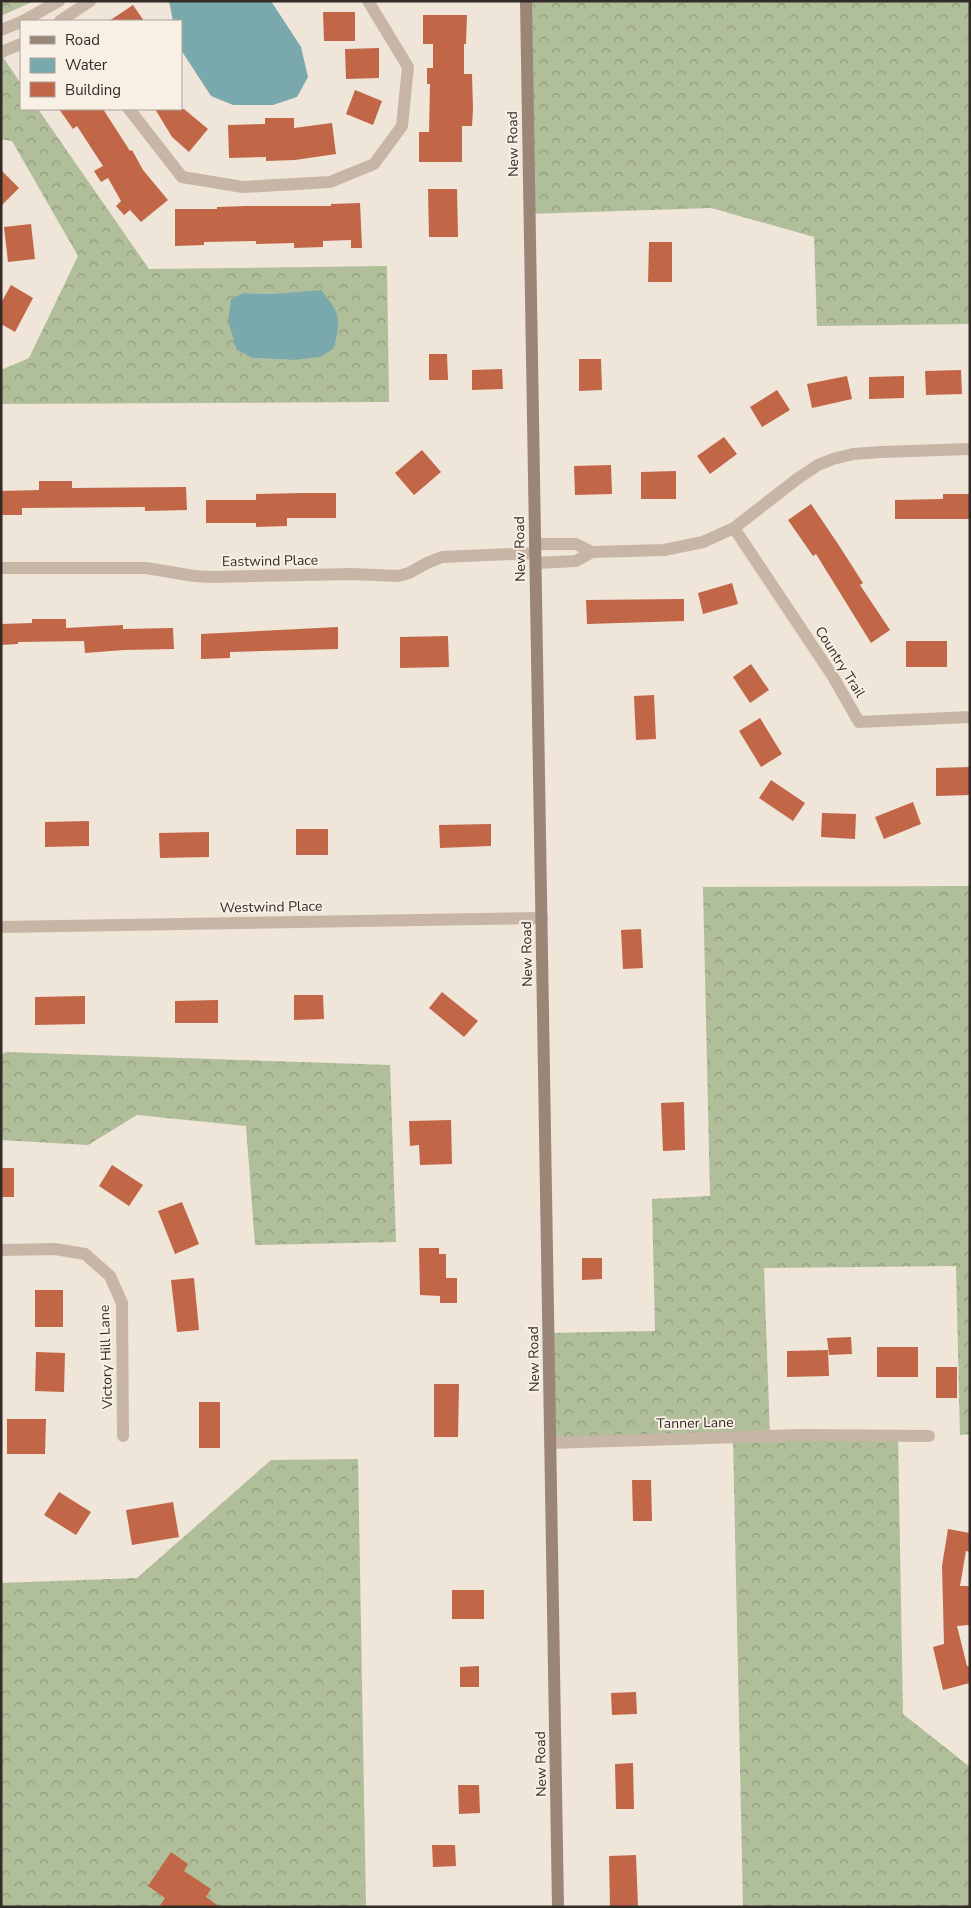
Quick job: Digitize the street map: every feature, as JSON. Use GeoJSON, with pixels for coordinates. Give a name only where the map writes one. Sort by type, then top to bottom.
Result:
{"type":"FeatureCollection","features":[{"type":"Feature","properties":{"kind":"street"},"geometry":{"type":"LineString","coordinates":[[26,20],[59,2],[67,19],[90,1]]}},
{"type":"Feature","properties":{"kind":"street"},"geometry":{"type":"LineString","coordinates":[[129,110],[182,177],[243,186],[330,182],[374,164],[402,126],[408,67],[368,1]]}},
{"type":"Feature","properties":{"kind":"street","name":"New Road"},"geometry":{"type":"LineString","coordinates":[[526,1],[558,1907]]}},
{"type":"Feature","properties":{"kind":"street"},"geometry":{"type":"LineString","coordinates":[[1,30],[20,23]]}},
{"type":"Feature","properties":{"kind":"street"},"geometry":{"type":"LineString","coordinates":[[1,52],[20,44]]}},
{"type":"Feature","properties":{"kind":"street"},"geometry":{"type":"LineString","coordinates":[[535,553],[576,561],[592,552],[664,550],[686,547],[734,528],[818,465],[833,459],[853,454],[880,452],[970,450]]}},
{"type":"Feature","properties":{"kind":"street","name":"Country Trail"},"geometry":{"type":"LineString","coordinates":[[734,528],[832,675],[859,722],[970,717]]}},
{"type":"Feature","properties":{"kind":"street"},"geometry":{"type":"LineString","coordinates":[[535,553],[576,544],[592,552]]}},
{"type":"Feature","properties":{"kind":"street","name":"Eastwind Place"},"geometry":{"type":"LineString","coordinates":[[1,568],[146,568],[211,577],[352,574],[398,576],[409,573],[442,557],[535,553]]}},
{"type":"Feature","properties":{"kind":"street","name":"Westwind Place"},"geometry":{"type":"LineString","coordinates":[[1,927],[542,918]]}},
{"type":"Feature","properties":{"kind":"street","name":"Victory Hill Lane"},"geometry":{"type":"LineString","coordinates":[[1,1250],[55,1249],[84,1254],[110,1276],[122,1303],[123,1436]]}},
{"type":"Feature","properties":{"kind":"street","name":"Tanner Lane"},"geometry":{"type":"LineString","coordinates":[[550,1443],[662,1438],[840,1435],[929,1436]]}},
{"type":"Feature","properties":{"kind":"green space"},"geometry":{"type":"Polygon","coordinates":[[[1,1],[34,1],[1,16],[1,1]]]}},
{"type":"Feature","properties":{"kind":"green space"},"geometry":{"type":"Polygon","coordinates":[[[526,1],[970,1],[970,324],[817,326],[814,237],[711,208],[529,214],[526,1]]]}},
{"type":"Feature","properties":{"kind":"green space"},"geometry":{"type":"Polygon","coordinates":[[[1,54],[20,82],[20,110],[39,110],[149,269],[387,266],[389,402],[1,404],[1,370],[29,358],[78,256],[12,141],[1,139],[1,54]],[[244,293],[237,350],[252,358],[293,360],[274,294],[244,293]]]}},
{"type":"Feature","properties":{"kind":"green space"},"geometry":{"type":"Polygon","coordinates":[[[970,886],[970,1434],[960,1435],[956,1266],[764,1268],[770,1436],[898,1436],[903,1714],[970,1767],[970,1907],[743,1907],[733,1437],[550,1443],[548,1333],[655,1331],[652,1199],[710,1196],[703,887],[970,886]]]}},
{"type":"Feature","properties":{"kind":"green space"},"geometry":{"type":"Polygon","coordinates":[[[6,1052],[390,1065],[396,1242],[255,1245],[246,1126],[137,1115],[88,1145],[1,1140],[1,1055],[6,1052]]]}},
{"type":"Feature","properties":{"kind":"green space"},"geometry":{"type":"Polygon","coordinates":[[[358,1459],[366,1907],[1,1907],[1,1583],[137,1578],[271,1460],[358,1459]]]}},
{"type":"Feature","properties":{"kind":"water"},"geometry":{"type":"Polygon","coordinates":[[[169,1],[271,1],[301,47],[308,77],[297,97],[273,105],[233,105],[211,96],[182,52],[182,20],[173,20],[169,1]]]}},
{"type":"Feature","properties":{"kind":"water"},"geometry":{"type":"Polygon","coordinates":[[[321,290],[336,311],[338,317],[338,331],[333,349],[320,357],[293,360],[252,358],[237,350],[228,321],[231,299],[244,293],[274,294],[321,290]]]}},
{"type":"Feature","properties":{"kind":"building"},"geometry":{"type":"Polygon","coordinates":[[[133,5],[143,20],[110,20],[133,5]]]}},
{"type":"Feature","properties":{"kind":"building"},"geometry":{"type":"Polygon","coordinates":[[[323,12],[355,12],[355,41],[324,41],[323,12]]]}},
{"type":"Feature","properties":{"kind":"building"},"geometry":{"type":"Polygon","coordinates":[[[423,15],[467,15],[466,44],[464,44],[464,74],[472,74],[473,109],[472,126],[462,126],[462,162],[419,162],[419,132],[429,132],[430,84],[427,84],[427,68],[433,68],[433,44],[423,44],[423,15]]]}},
{"type":"Feature","properties":{"kind":"building"},"geometry":{"type":"Polygon","coordinates":[[[379,48],[379,78],[346,79],[345,49],[379,48]]]}},
{"type":"Feature","properties":{"kind":"building"},"geometry":{"type":"Polygon","coordinates":[[[355,90],[382,101],[373,125],[346,114],[355,90]]]}},
{"type":"Feature","properties":{"kind":"building"},"geometry":{"type":"Polygon","coordinates":[[[184,109],[208,129],[189,152],[172,137],[156,110],[184,109]]]}},
{"type":"Feature","properties":{"kind":"building"},"geometry":{"type":"Polygon","coordinates":[[[60,110],[104,110],[130,151],[132,150],[143,170],[168,200],[141,222],[130,210],[124,215],[116,206],[121,201],[108,178],[101,182],[94,171],[103,166],[77,126],[73,129],[60,110]]]}},
{"type":"Feature","properties":{"kind":"building"},"geometry":{"type":"Polygon","coordinates":[[[265,118],[294,118],[294,128],[332,123],[336,154],[295,160],[266,161],[266,157],[229,158],[228,125],[265,124],[265,118]]]}},
{"type":"Feature","properties":{"kind":"building"},"geometry":{"type":"Polygon","coordinates":[[[1,170],[19,188],[1,206],[1,170]]]}},
{"type":"Feature","properties":{"kind":"building"},"geometry":{"type":"Polygon","coordinates":[[[428,189],[457,189],[458,237],[429,237],[428,189]]]}},
{"type":"Feature","properties":{"kind":"building"},"geometry":{"type":"Polygon","coordinates":[[[360,203],[362,248],[351,248],[351,240],[323,241],[323,247],[294,248],[294,243],[256,244],[256,241],[204,242],[204,245],[175,246],[175,209],[217,209],[217,207],[246,206],[331,206],[331,204],[360,203]]]}},
{"type":"Feature","properties":{"kind":"building"},"geometry":{"type":"Polygon","coordinates":[[[31,224],[35,259],[8,262],[4,227],[31,224]]]}},
{"type":"Feature","properties":{"kind":"building"},"geometry":{"type":"Polygon","coordinates":[[[649,242],[672,242],[672,282],[648,282],[649,242]]]}},
{"type":"Feature","properties":{"kind":"building"},"geometry":{"type":"Polygon","coordinates":[[[11,285],[33,298],[15,332],[1,324],[1,303],[11,285]]]}},
{"type":"Feature","properties":{"kind":"building"},"geometry":{"type":"Polygon","coordinates":[[[429,354],[447,354],[448,380],[429,380],[429,354]]]}},
{"type":"Feature","properties":{"kind":"building"},"geometry":{"type":"Polygon","coordinates":[[[579,359],[601,359],[602,390],[579,391],[579,359]]]}},
{"type":"Feature","properties":{"kind":"building"},"geometry":{"type":"Polygon","coordinates":[[[502,369],[503,389],[472,390],[472,370],[502,369]]]}},
{"type":"Feature","properties":{"kind":"building"},"geometry":{"type":"Polygon","coordinates":[[[961,370],[962,394],[926,395],[925,371],[961,370]]]}},
{"type":"Feature","properties":{"kind":"building"},"geometry":{"type":"Polygon","coordinates":[[[847,376],[852,399],[812,408],[807,384],[847,376]]]}},
{"type":"Feature","properties":{"kind":"building"},"geometry":{"type":"Polygon","coordinates":[[[904,376],[904,398],[869,399],[869,377],[904,376]]]}},
{"type":"Feature","properties":{"kind":"building"},"geometry":{"type":"Polygon","coordinates":[[[777,390],[790,410],[762,427],[750,407],[777,390]]]}},
{"type":"Feature","properties":{"kind":"building"},"geometry":{"type":"Polygon","coordinates":[[[724,437],[737,454],[710,474],[697,456],[724,437]]]}},
{"type":"Feature","properties":{"kind":"building"},"geometry":{"type":"Polygon","coordinates":[[[422,450],[441,472],[414,495],[395,473],[422,450]]]}},
{"type":"Feature","properties":{"kind":"building"},"geometry":{"type":"Polygon","coordinates":[[[611,465],[612,494],[575,495],[574,466],[611,465]]]}},
{"type":"Feature","properties":{"kind":"building"},"geometry":{"type":"Polygon","coordinates":[[[676,471],[676,499],[641,499],[641,472],[676,471]]]}},
{"type":"Feature","properties":{"kind":"building"},"geometry":{"type":"Polygon","coordinates":[[[39,481],[72,481],[72,488],[186,487],[187,510],[145,511],[145,507],[22,508],[22,515],[1,515],[1,491],[39,490],[39,481]]]}},
{"type":"Feature","properties":{"kind":"building"},"geometry":{"type":"Polygon","coordinates":[[[336,493],[336,518],[287,518],[287,526],[256,527],[256,523],[206,523],[206,500],[256,500],[256,494],[336,493]]]}},
{"type":"Feature","properties":{"kind":"building"},"geometry":{"type":"Polygon","coordinates":[[[943,494],[970,494],[970,519],[895,519],[895,500],[943,499],[943,494]]]}},
{"type":"Feature","properties":{"kind":"building"},"geometry":{"type":"Polygon","coordinates":[[[811,504],[863,583],[860,585],[890,630],[871,643],[816,554],[813,556],[788,520],[811,504]]]}},
{"type":"Feature","properties":{"kind":"building"},"geometry":{"type":"Polygon","coordinates":[[[732,583],[738,604],[703,614],[698,593],[732,583]]]}},
{"type":"Feature","properties":{"kind":"building"},"geometry":{"type":"Polygon","coordinates":[[[684,599],[684,621],[587,624],[586,600],[684,599]]]}},
{"type":"Feature","properties":{"kind":"building"},"geometry":{"type":"Polygon","coordinates":[[[32,619],[66,619],[66,628],[123,625],[123,629],[173,628],[174,649],[85,653],[84,641],[18,642],[18,644],[1,645],[1,624],[32,623],[32,619]]]}},
{"type":"Feature","properties":{"kind":"building"},"geometry":{"type":"Polygon","coordinates":[[[338,627],[338,649],[230,652],[230,658],[201,659],[201,634],[338,627]]]}},
{"type":"Feature","properties":{"kind":"building"},"geometry":{"type":"Polygon","coordinates":[[[448,636],[449,667],[400,668],[400,637],[448,636]]]}},
{"type":"Feature","properties":{"kind":"building"},"geometry":{"type":"Polygon","coordinates":[[[906,641],[947,641],[947,667],[906,667],[906,641]]]}},
{"type":"Feature","properties":{"kind":"building"},"geometry":{"type":"Polygon","coordinates":[[[751,664],[769,690],[750,703],[733,677],[751,664]]]}},
{"type":"Feature","properties":{"kind":"building"},"geometry":{"type":"Polygon","coordinates":[[[654,695],[656,739],[636,740],[634,696],[654,695]]]}},
{"type":"Feature","properties":{"kind":"building"},"geometry":{"type":"Polygon","coordinates":[[[760,718],[782,754],[761,767],[739,731],[760,718]]]}},
{"type":"Feature","properties":{"kind":"building"},"geometry":{"type":"Polygon","coordinates":[[[970,767],[970,795],[936,796],[936,768],[970,767]]]}},
{"type":"Feature","properties":{"kind":"building"},"geometry":{"type":"Polygon","coordinates":[[[771,780],[805,803],[793,821],[759,798],[771,780]]]}},
{"type":"Feature","properties":{"kind":"building"},"geometry":{"type":"Polygon","coordinates":[[[913,802],[921,824],[884,839],[875,817],[913,802]]]}},
{"type":"Feature","properties":{"kind":"building"},"geometry":{"type":"Polygon","coordinates":[[[822,813],[856,814],[855,839],[821,837],[822,813]]]}},
{"type":"Feature","properties":{"kind":"building"},"geometry":{"type":"Polygon","coordinates":[[[89,821],[89,846],[45,847],[45,822],[89,821]]]}},
{"type":"Feature","properties":{"kind":"building"},"geometry":{"type":"Polygon","coordinates":[[[491,824],[491,846],[440,848],[439,825],[491,824]]]}},
{"type":"Feature","properties":{"kind":"building"},"geometry":{"type":"Polygon","coordinates":[[[296,829],[328,829],[328,855],[296,855],[296,829]]]}},
{"type":"Feature","properties":{"kind":"building"},"geometry":{"type":"Polygon","coordinates":[[[209,832],[209,857],[160,858],[159,833],[209,832]]]}},
{"type":"Feature","properties":{"kind":"building"},"geometry":{"type":"Polygon","coordinates":[[[641,929],[643,968],[623,969],[621,930],[641,929]]]}},
{"type":"Feature","properties":{"kind":"building"},"geometry":{"type":"Polygon","coordinates":[[[442,992],[478,1021],[464,1037],[429,1008],[442,992]]]}},
{"type":"Feature","properties":{"kind":"building"},"geometry":{"type":"Polygon","coordinates":[[[294,995],[323,995],[324,1019],[294,1020],[294,995]]]}},
{"type":"Feature","properties":{"kind":"building"},"geometry":{"type":"Polygon","coordinates":[[[85,996],[85,1024],[35,1025],[35,997],[85,996]]]}},
{"type":"Feature","properties":{"kind":"building"},"geometry":{"type":"Polygon","coordinates":[[[218,1000],[218,1023],[175,1023],[175,1001],[218,1000]]]}},
{"type":"Feature","properties":{"kind":"building"},"geometry":{"type":"Polygon","coordinates":[[[684,1102],[685,1150],[663,1151],[661,1103],[684,1102]]]}},
{"type":"Feature","properties":{"kind":"building"},"geometry":{"type":"Polygon","coordinates":[[[451,1120],[452,1164],[420,1165],[419,1145],[410,1146],[409,1121],[451,1120]]]}},
{"type":"Feature","properties":{"kind":"building"},"geometry":{"type":"Polygon","coordinates":[[[112,1165],[143,1185],[129,1206],[99,1186],[112,1165]]]}},
{"type":"Feature","properties":{"kind":"building"},"geometry":{"type":"Polygon","coordinates":[[[1,1168],[14,1168],[14,1197],[1,1197],[1,1168]]]}},
{"type":"Feature","properties":{"kind":"building"},"geometry":{"type":"Polygon","coordinates":[[[182,1202],[199,1244],[175,1254],[158,1211],[182,1202]]]}},
{"type":"Feature","properties":{"kind":"building"},"geometry":{"type":"Polygon","coordinates":[[[419,1248],[439,1248],[439,1254],[446,1254],[446,1278],[457,1278],[457,1303],[440,1303],[440,1296],[420,1295],[419,1248]]]}},
{"type":"Feature","properties":{"kind":"building"},"geometry":{"type":"Polygon","coordinates":[[[582,1258],[602,1258],[602,1279],[582,1280],[582,1258]]]}},
{"type":"Feature","properties":{"kind":"building"},"geometry":{"type":"Polygon","coordinates":[[[194,1278],[199,1330],[177,1332],[171,1280],[194,1278]]]}},
{"type":"Feature","properties":{"kind":"building"},"geometry":{"type":"Polygon","coordinates":[[[35,1290],[63,1290],[63,1327],[35,1327],[35,1290]]]}},
{"type":"Feature","properties":{"kind":"building"},"geometry":{"type":"Polygon","coordinates":[[[851,1337],[852,1354],[829,1355],[827,1338],[851,1337]]]}},
{"type":"Feature","properties":{"kind":"building"},"geometry":{"type":"Polygon","coordinates":[[[877,1347],[918,1347],[918,1377],[877,1377],[877,1347]]]}},
{"type":"Feature","properties":{"kind":"building"},"geometry":{"type":"Polygon","coordinates":[[[828,1350],[829,1376],[787,1377],[787,1351],[828,1350]]]}},
{"type":"Feature","properties":{"kind":"building"},"geometry":{"type":"Polygon","coordinates":[[[36,1352],[65,1353],[64,1392],[35,1391],[36,1352]]]}},
{"type":"Feature","properties":{"kind":"building"},"geometry":{"type":"Polygon","coordinates":[[[936,1367],[957,1367],[957,1398],[936,1398],[936,1367]]]}},
{"type":"Feature","properties":{"kind":"building"},"geometry":{"type":"Polygon","coordinates":[[[434,1384],[459,1384],[458,1437],[434,1437],[434,1384]]]}},
{"type":"Feature","properties":{"kind":"building"},"geometry":{"type":"Polygon","coordinates":[[[199,1402],[220,1402],[220,1448],[199,1448],[199,1402]]]}},
{"type":"Feature","properties":{"kind":"building"},"geometry":{"type":"Polygon","coordinates":[[[7,1419],[46,1419],[45,1454],[7,1454],[7,1419]]]}},
{"type":"Feature","properties":{"kind":"building"},"geometry":{"type":"Polygon","coordinates":[[[632,1480],[651,1480],[652,1521],[633,1521],[632,1480]]]}},
{"type":"Feature","properties":{"kind":"building"},"geometry":{"type":"Polygon","coordinates":[[[59,1492],[91,1512],[76,1535],[44,1515],[59,1492]]]}},
{"type":"Feature","properties":{"kind":"building"},"geometry":{"type":"Polygon","coordinates":[[[173,1502],[179,1537],[132,1545],[126,1510],[173,1502]]]}},
{"type":"Feature","properties":{"kind":"building"},"geometry":{"type":"Polygon","coordinates":[[[948,1529],[970,1533],[970,1552],[966,1551],[960,1586],[969,1586],[969,1625],[957,1626],[967,1666],[970,1666],[970,1683],[943,1690],[933,1647],[944,1644],[942,1566],[948,1529]]]}},
{"type":"Feature","properties":{"kind":"building"},"geometry":{"type":"Polygon","coordinates":[[[452,1590],[484,1590],[484,1619],[452,1619],[452,1590]]]}},
{"type":"Feature","properties":{"kind":"building"},"geometry":{"type":"Polygon","coordinates":[[[479,1666],[479,1687],[460,1687],[460,1667],[479,1666]]]}},
{"type":"Feature","properties":{"kind":"building"},"geometry":{"type":"Polygon","coordinates":[[[636,1692],[637,1714],[612,1715],[611,1693],[636,1692]]]}},
{"type":"Feature","properties":{"kind":"building"},"geometry":{"type":"Polygon","coordinates":[[[633,1763],[634,1809],[616,1809],[615,1764],[633,1763]]]}},
{"type":"Feature","properties":{"kind":"building"},"geometry":{"type":"Polygon","coordinates":[[[458,1785],[479,1785],[480,1813],[459,1814],[458,1785]]]}},
{"type":"Feature","properties":{"kind":"building"},"geometry":{"type":"Polygon","coordinates":[[[432,1845],[455,1845],[456,1866],[433,1867],[432,1845]]]}},
{"type":"Feature","properties":{"kind":"building"},"geometry":{"type":"Polygon","coordinates":[[[171,1852],[188,1864],[184,1871],[211,1889],[206,1897],[220,1907],[159,1907],[165,1898],[148,1886],[171,1852]]]}},
{"type":"Feature","properties":{"kind":"building"},"geometry":{"type":"Polygon","coordinates":[[[636,1855],[638,1907],[610,1907],[609,1856],[636,1855]]]}}]}
